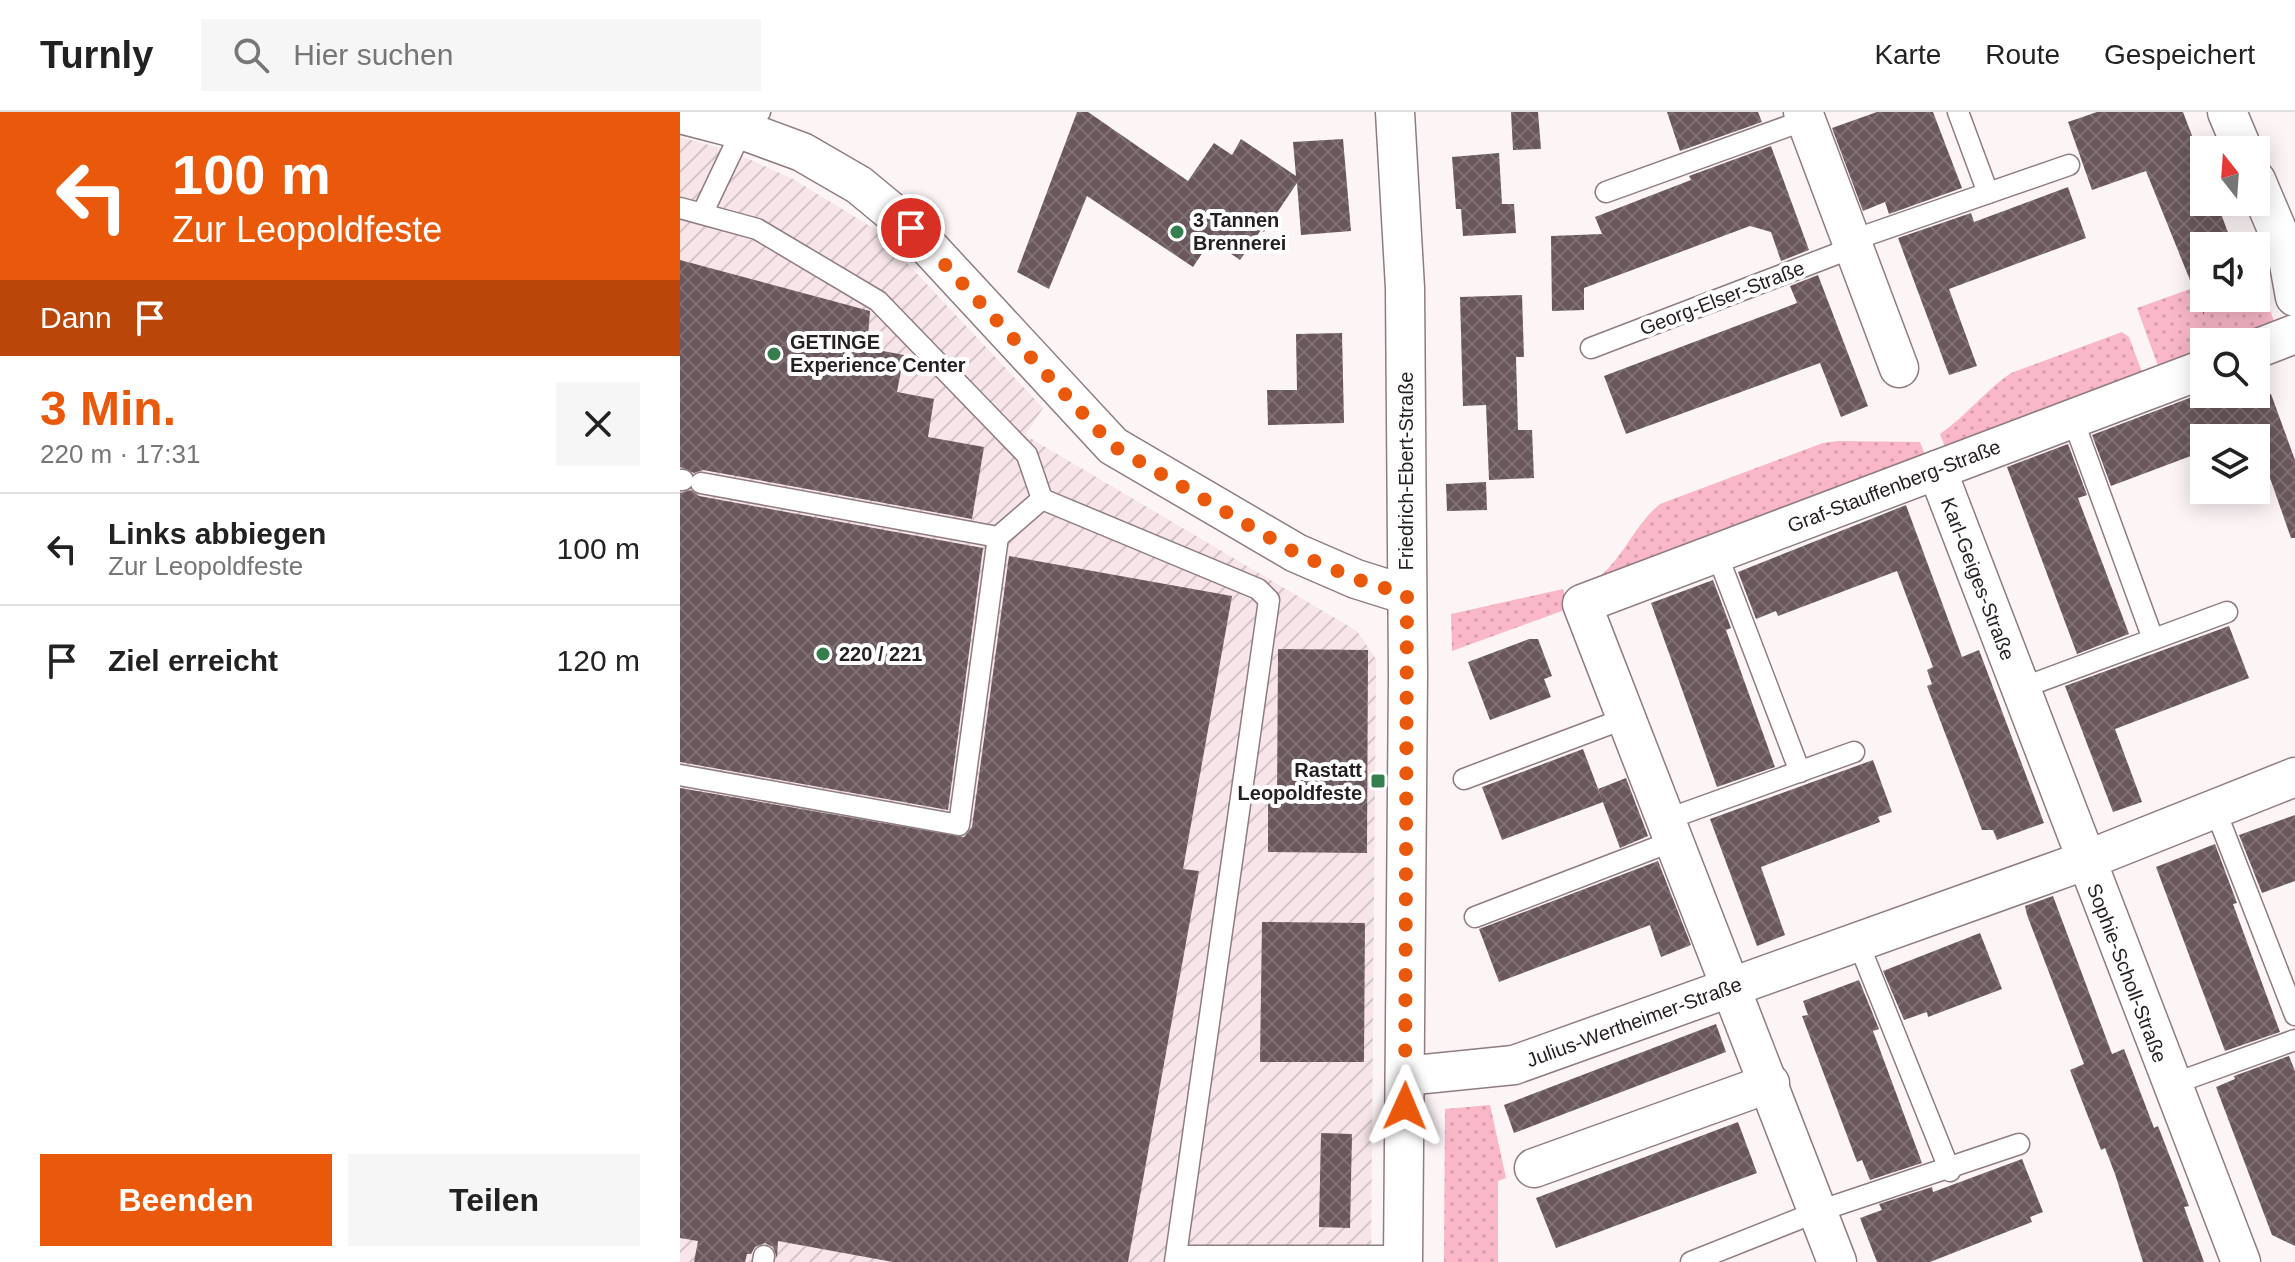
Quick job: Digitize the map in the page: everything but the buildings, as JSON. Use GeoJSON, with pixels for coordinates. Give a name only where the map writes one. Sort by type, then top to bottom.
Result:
{"type":"FeatureCollection","features":[{"type":"Feature","properties":{"kind":"street","name":"Friedrich-Ebert-Straße"},"geometry":{"type":"LineString","coordinates":[[1395,112],[1405,288],[1407,595],[1403,1259]]}},
{"type":"Feature","properties":{"kind":"street"},"geometry":{"type":"LineString","coordinates":[[2227,112],[2237,136]]}},
{"type":"Feature","properties":{"kind":"street"},"geometry":{"type":"LineString","coordinates":[[680,114],[751,121],[859,185],[911,228],[1113,446],[1296,553],[1356,579],[1407,595]]}},
{"type":"Feature","properties":{"kind":"street"},"geometry":{"type":"LineString","coordinates":[[1804,116],[1899,368]]}},
{"type":"Feature","properties":{"kind":"street"},"geometry":{"type":"LineString","coordinates":[[2270,213],[2287,253],[2295,297]]}},
{"type":"Feature","properties":{"kind":"street"},"geometry":{"type":"LineString","coordinates":[[2270,344],[2295,334]]}},
{"type":"Feature","properties":{"kind":"street","name":"Graf-Stauffenberg-Straße"},"geometry":{"type":"LineString","coordinates":[[1837,1262],[1582,604],[2190,374]]}},
{"type":"Feature","properties":{"kind":"street","name":"Karl-Geiges-Straße"},"geometry":{"type":"LineString","coordinates":[[1937,470],[2084,861]]}},
{"type":"Feature","properties":{"kind":"street","name":"Julius-Wertheimer-Straße"},"geometry":{"type":"LineString","coordinates":[[1405,1076],[1514,1065],[2084,861],[2295,777]]}},
{"type":"Feature","properties":{"kind":"street","name":"Sophie-Scholl-Straße"},"geometry":{"type":"LineString","coordinates":[[2084,861],[2241,1262]]}},
{"type":"Feature","properties":{"kind":"street"},"geometry":{"type":"LineString","coordinates":[[1534,1168],[1770,1083]]}},
{"type":"Feature","properties":{"kind":"lane"},"geometry":{"type":"LineString","coordinates":[[1958,112],[1988,193]]}},
{"type":"Feature","properties":{"kind":"lane"},"geometry":{"type":"LineString","coordinates":[[1606,192],[1804,116]]}},
{"type":"Feature","properties":{"kind":"lane"},"geometry":{"type":"LineString","coordinates":[[703,212],[751,121]]}},
{"type":"Feature","properties":{"kind":"lane","name":"Georg-Elser-Straße"},"geometry":{"type":"LineString","coordinates":[[1591,348],[1851,244],[2069,165]]}},
{"type":"Feature","properties":{"kind":"lane"},"geometry":{"type":"LineString","coordinates":[[680,208],[757,229],[878,301],[1027,455],[1042,499],[1258,589],[1269,600],[1176,1259],[1403,1259]]}},
{"type":"Feature","properties":{"kind":"lane"},"geometry":{"type":"LineString","coordinates":[[2072,417],[2153,639]]}},
{"type":"Feature","properties":{"kind":"lane"},"geometry":{"type":"LineString","coordinates":[[688,481],[998,537]]}},
{"type":"Feature","properties":{"kind":"lane"},"geometry":{"type":"LineString","coordinates":[[680,775],[959,825],[998,537],[1042,499]]}},
{"type":"Feature","properties":{"kind":"lane"},"geometry":{"type":"LineString","coordinates":[[1717,554],[1800,772]]}},
{"type":"Feature","properties":{"kind":"lane"},"geometry":{"type":"LineString","coordinates":[[2019,689],[2227,612]]}},
{"type":"Feature","properties":{"kind":"lane"},"geometry":{"type":"LineString","coordinates":[[1464,779],[1626,718]]}},
{"type":"Feature","properties":{"kind":"lane"},"geometry":{"type":"LineString","coordinates":[[1475,917],[1800,772],[1854,752]]}},
{"type":"Feature","properties":{"kind":"lane"},"geometry":{"type":"LineString","coordinates":[[2215,809],[2295,1015]]}},
{"type":"Feature","properties":{"kind":"lane"},"geometry":{"type":"LineString","coordinates":[[1858,942],[1950,1171]]}},
{"type":"Feature","properties":{"kind":"lane","name":"Sophie-Scholl-Straße"},"geometry":{"type":"LineString","coordinates":[[2170,1085],[2295,1040]]}},
{"type":"Feature","properties":{"kind":"lane"},"geometry":{"type":"LineString","coordinates":[[1691,1262],[1819,1211],[1950,1171],[2019,1144]]}},
{"type":"Feature","properties":{"kind":"shaded area"},"geometry":{"type":"Polygon","coordinates":[[[680,137],[731,151],[793,179],[876,230],[1043,408],[1025,435],[1357,631],[1376,659],[1371,1262],[680,1262],[680,137]]]}},
{"type":"Feature","properties":{"kind":"shaded area"},"geometry":{"type":"Polygon","coordinates":[[[2190,289],[2190,312],[2270,310],[2279,335],[2270,338],[2270,328],[2190,328],[2190,366],[2162,377],[2137,308],[2190,289]]]}},
{"type":"Feature","properties":{"kind":"shaded area"},"geometry":{"type":"Polygon","coordinates":[[[2122,332],[2129,337],[2146,383],[1948,455],[1940,434],[2011,373],[2122,332]]]}},
{"type":"Feature","properties":{"kind":"shaded area"},"geometry":{"type":"Polygon","coordinates":[[[1920,442],[1928,463],[1601,582],[1599,577],[1660,504],[1823,443],[1920,442]]]}},
{"type":"Feature","properties":{"kind":"shaded area"},"geometry":{"type":"Polygon","coordinates":[[[1563,589],[1570,608],[1452,651],[1451,614],[1563,589]]]}},
{"type":"Feature","properties":{"kind":"shaded area"},"geometry":{"type":"Polygon","coordinates":[[[1490,1105],[1506,1178],[1498,1181],[1498,1262],[1444,1262],[1445,1109],[1490,1105]]]}},
{"type":"Feature","properties":{"kind":"place","name":"3 Tannen Brennerei"},"geometry":{"type":"Point","coordinates":[1177,232]}},
{"type":"Feature","properties":{"kind":"place","name":"GETINGE Experience Center"},"geometry":{"type":"Point","coordinates":[774,354]}},
{"type":"Feature","properties":{"kind":"place","name":"220 / 221"},"geometry":{"type":"Point","coordinates":[823,654]}},
{"type":"Feature","properties":{"kind":"place","name":"Rastatt Leopoldfeste"},"geometry":{"type":"Point","coordinates":[1378,781]}},
{"type":"Feature","properties":{"kind":"route"},"geometry":{"type":"LineString","coordinates":[[911,228],[1113,446],[1296,553],[1356,579],[1407,595],[1405,1106]]}}]}
